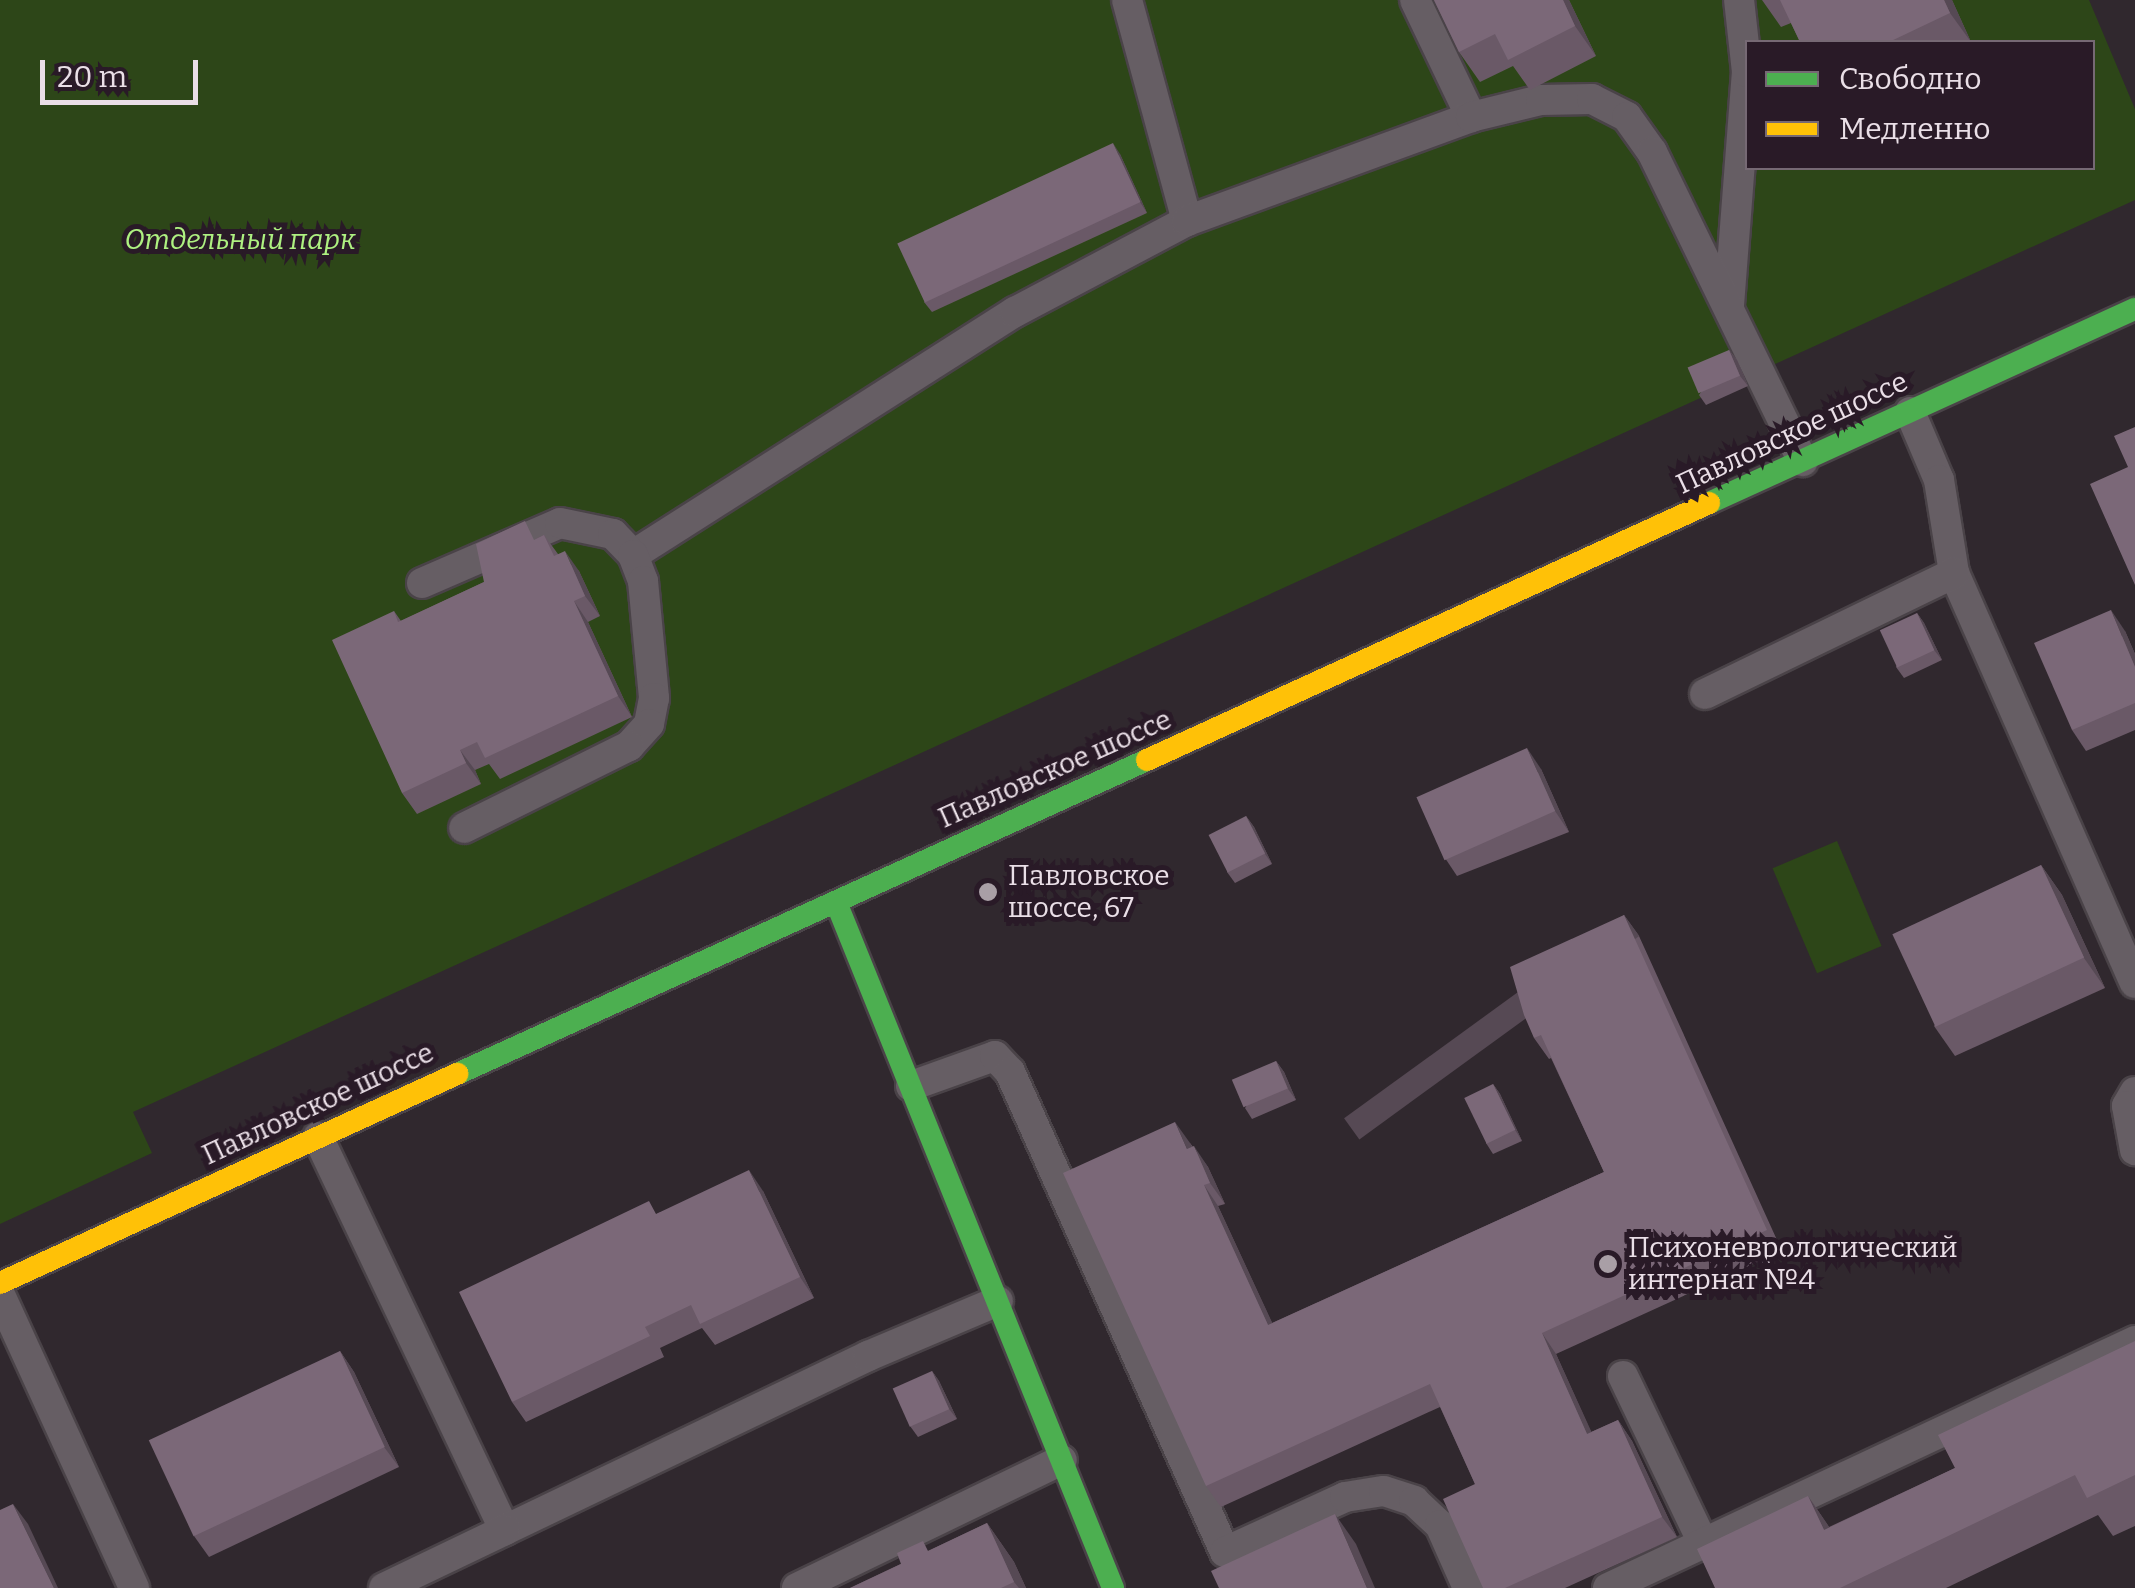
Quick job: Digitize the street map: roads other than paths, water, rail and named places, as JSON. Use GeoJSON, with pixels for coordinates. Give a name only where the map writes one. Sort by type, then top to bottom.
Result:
{"type":"FeatureCollection","features":[{"type":"Feature","properties":{"kind":"main road","name":"Павловское шоссе"},"geometry":{"type":"LineString","coordinates":[[0,1283],[2135,309]]}},
{"type":"Feature","properties":{"kind":"main road"},"geometry":{"type":"LineString","coordinates":[[836,902],[1113,1588]]}},
{"type":"Feature","properties":{"kind":"lane"},"geometry":{"type":"LineString","coordinates":[[1127,0],[1187,221]]}},
{"type":"Feature","properties":{"kind":"lane"},"geometry":{"type":"LineString","coordinates":[[1415,0],[1471,117]]}},
{"type":"Feature","properties":{"kind":"lane"},"geometry":{"type":"LineString","coordinates":[[1738,0],[1745,56]]}},
{"type":"Feature","properties":{"kind":"lane"},"geometry":{"type":"LineString","coordinates":[[1729,308],[1745,98]]}},
{"type":"Feature","properties":{"kind":"lane"},"geometry":{"type":"LineString","coordinates":[[633,555],[1015,312],[1187,221],[1471,117],[1541,100],[1592,99],[1627,117],[1652,152],[1803,461]]}},
{"type":"Feature","properties":{"kind":"lane"},"geometry":{"type":"LineString","coordinates":[[1910,412],[1938,480],[1954,573],[2135,984]]}},
{"type":"Feature","properties":{"kind":"lane"},"geometry":{"type":"LineString","coordinates":[[422,583],[560,523],[614,534],[633,555],[643,581],[654,698],[649,724],[629,746],[464,828]]}},
{"type":"Feature","properties":{"kind":"lane"},"geometry":{"type":"LineString","coordinates":[[1704,694],[1954,573]]}},
{"type":"Feature","properties":{"kind":"lane"},"geometry":{"type":"LineString","coordinates":[[911,1086],[995,1056],[1010,1072],[1225,1552],[1345,1497],[1384,1491],[1414,1501],[1440,1525],[1468,1588]]}},
{"type":"Feature","properties":{"kind":"lane"},"geometry":{"type":"LineString","coordinates":[[2135,1092],[2127,1106],[2135,1150]]}},
{"type":"Feature","properties":{"kind":"lane"},"geometry":{"type":"LineString","coordinates":[[318,1137],[504,1530]]}},
{"type":"Feature","properties":{"kind":"lane"},"geometry":{"type":"LineString","coordinates":[[0,1295],[134,1588]]}},
{"type":"Feature","properties":{"kind":"lane"},"geometry":{"type":"LineString","coordinates":[[384,1588],[868,1356],[998,1302]]}},
{"type":"Feature","properties":{"kind":"lane"},"geometry":{"type":"LineString","coordinates":[[1608,1588],[2135,1341]]}},
{"type":"Feature","properties":{"kind":"lane"},"geometry":{"type":"LineString","coordinates":[[1623,1376],[1704,1545]]}},
{"type":"Feature","properties":{"kind":"lane"},"geometry":{"type":"LineString","coordinates":[[797,1588],[1062,1460]]}},
{"type":"Feature","properties":{"kind":"place","name":"Павловское шоссе, 67"},"geometry":{"type":"Point","coordinates":[988,892]}},
{"type":"Feature","properties":{"kind":"place","name":"Психоневрологический интернат №4"},"geometry":{"type":"Point","coordinates":[1608,1264]}},
{"type":"Feature","properties":{"kind":"park label","name":"Отдельный парк"},"geometry":{"type":"Point","coordinates":[240,240]}}]}
